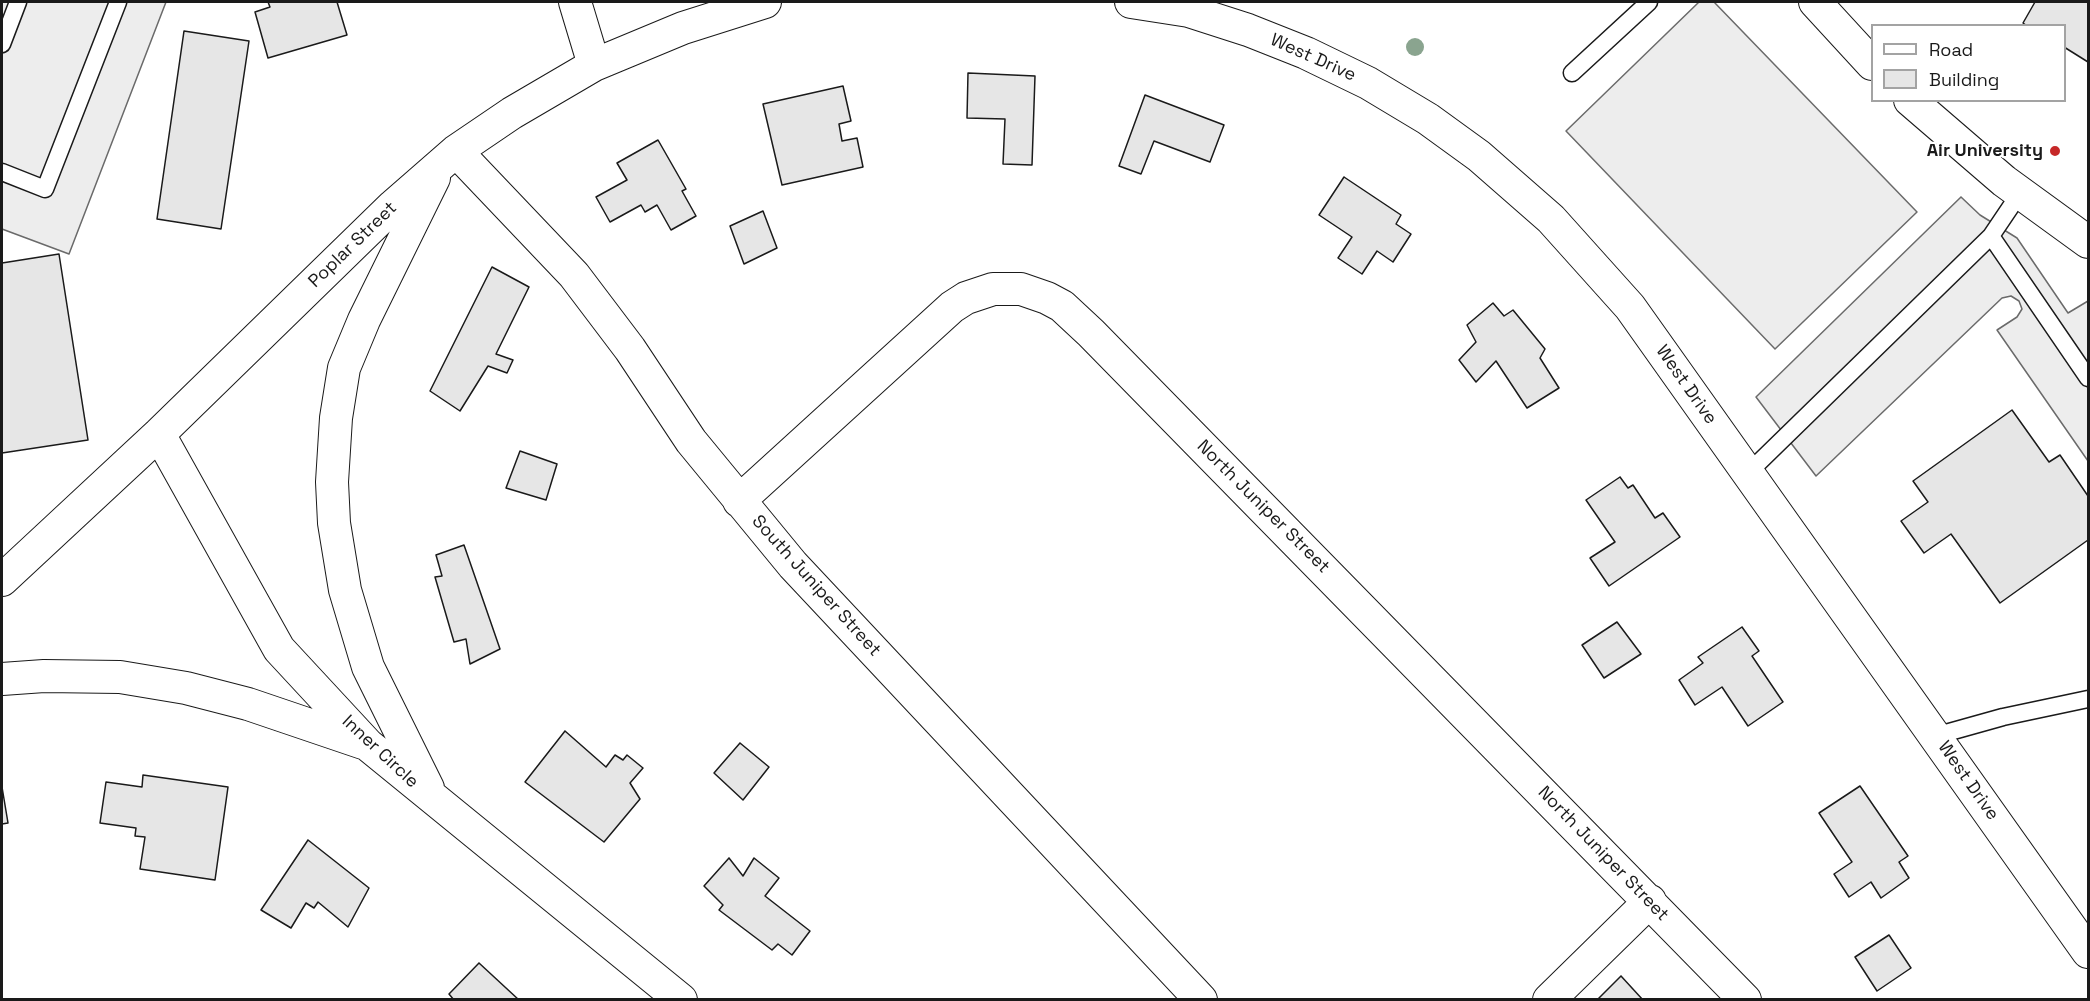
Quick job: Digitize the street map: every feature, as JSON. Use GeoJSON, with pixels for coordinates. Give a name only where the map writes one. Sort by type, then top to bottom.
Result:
{"type":"FeatureCollection","features":[{"type":"Feature","properties":{"kind":"street"},"geometry":{"type":"LineString","coordinates":[[575,2],[594,65]]}},
{"type":"Feature","properties":{"kind":"street","name":"Poplar Street"},"geometry":{"type":"LineString","coordinates":[[2,580],[159,434],[393,206],[448,159],[512,113],[594,65],[683,28],[765,2]]}},
{"type":"Feature","properties":{"kind":"street","name":"West Drive"},"geometry":{"type":"LineString","coordinates":[[1140,2],[1189,11],[1248,30],[1306,53],[1368,83],[1428,119],[1479,156],[1551,219],[1630,307],[2088,952]]}},
{"type":"Feature","properties":{"kind":"street"},"geometry":{"type":"LineString","coordinates":[[1815,2],[1871,63]]}},
{"type":"Feature","properties":{"kind":"street"},"geometry":{"type":"LineString","coordinates":[[1912,102],[2020,193],[2088,242]]}},
{"type":"Feature","properties":{"kind":"street"},"geometry":{"type":"LineString","coordinates":[[433,800],[368,667],[345,590],[334,523],[332,482],[336,418],[344,368],[364,320],[448,159]]}},
{"type":"Feature","properties":{"kind":"street","name":"South Juniper Street"},"geometry":{"type":"LineString","coordinates":[[448,159],[574,274],[630,349],[691,441],[793,565],[1201,999]]}},
{"type":"Feature","properties":{"kind":"street","name":"North Juniper Street"},"geometry":{"type":"LineString","coordinates":[[739,501],[952,307],[966,298],[993,289],[1021,289],[1047,298],[1062,306],[1091,333],[1745,999]]}},
{"type":"Feature","properties":{"kind":"street","name":"Inner Circle"},"geometry":{"type":"LineString","coordinates":[[159,434],[279,649],[368,745],[681,999]]}},
{"type":"Feature","properties":{"kind":"street"},"geometry":{"type":"LineString","coordinates":[[2,679],[44,676],[120,678],[186,688],[248,704],[368,745]]}},
{"type":"Feature","properties":{"kind":"street"},"geometry":{"type":"LineString","coordinates":[[1549,999],[1650,901]]}},
{"type":"Feature","properties":{"kind":"lane"},"geometry":{"type":"LineString","coordinates":[[2,44],[18,2]]}},
{"type":"Feature","properties":{"kind":"lane"},"geometry":{"type":"LineString","coordinates":[[2,172],[45,189],[118,2]]}},
{"type":"Feature","properties":{"kind":"lane"},"geometry":{"type":"LineString","coordinates":[[1572,73],[1649,2]]}},
{"type":"Feature","properties":{"kind":"lane"},"geometry":{"type":"LineString","coordinates":[[1748,473],[1991,236],[2020,193]]}},
{"type":"Feature","properties":{"kind":"lane"},"geometry":{"type":"LineString","coordinates":[[1991,236],[2088,378]]}},
{"type":"Feature","properties":{"kind":"lane"},"geometry":{"type":"LineString","coordinates":[[1935,736],[2003,717],[2088,699]]}},
{"type":"Feature","properties":{"kind":"shaded area"},"geometry":{"type":"Polygon","coordinates":[[[2,2],[166,2],[69,254],[2,229],[2,2]]]}},
{"type":"Feature","properties":{"kind":"shaded area"},"geometry":{"type":"Polygon","coordinates":[[[1699,2],[1714,2],[1917,212],[1775,349],[1566,131],[1699,2]]]}},
{"type":"Feature","properties":{"kind":"shaded area"},"geometry":{"type":"Polygon","coordinates":[[[1961,197],[1980,215],[2017,238],[2068,313],[2088,301],[2088,461],[1997,330],[2017,317],[2022,309],[2019,301],[2011,296],[2002,298],[1816,476],[1756,397],[1961,197]]]}},
{"type":"Feature","properties":{"kind":"building"},"geometry":{"type":"Polygon","coordinates":[[[268,2],[337,2],[347,35],[268,58],[255,12],[270,7],[268,2]]]}},
{"type":"Feature","properties":{"kind":"building"},"geometry":{"type":"Polygon","coordinates":[[[2035,2],[2088,2],[2088,62],[2066,48],[2066,24],[2023,23],[2035,2]]]}},
{"type":"Feature","properties":{"kind":"building"},"geometry":{"type":"Polygon","coordinates":[[[184,31],[249,41],[221,229],[157,219],[184,31]]]}},
{"type":"Feature","properties":{"kind":"building"},"geometry":{"type":"Polygon","coordinates":[[[968,73],[1035,76],[1032,165],[1003,164],[1005,119],[967,118],[968,73]]]}},
{"type":"Feature","properties":{"kind":"building"},"geometry":{"type":"Polygon","coordinates":[[[843,86],[851,121],[839,124],[842,141],[857,138],[863,167],[782,185],[763,104],[843,86]]]}},
{"type":"Feature","properties":{"kind":"building"},"geometry":{"type":"Polygon","coordinates":[[[1145,95],[1224,125],[1210,162],[1154,141],[1141,174],[1119,166],[1145,95]]]}},
{"type":"Feature","properties":{"kind":"building"},"geometry":{"type":"Polygon","coordinates":[[[658,140],[686,189],[682,191],[696,216],[671,230],[657,205],[645,212],[641,205],[610,222],[596,197],[627,180],[617,163],[658,140]]]}},
{"type":"Feature","properties":{"kind":"building"},"geometry":{"type":"Polygon","coordinates":[[[1344,177],[1401,215],[1396,224],[1411,234],[1393,262],[1377,251],[1362,274],[1338,258],[1352,237],[1319,215],[1344,177]]]}},
{"type":"Feature","properties":{"kind":"building"},"geometry":{"type":"Polygon","coordinates":[[[763,211],[777,248],[744,264],[730,226],[763,211]]]}},
{"type":"Feature","properties":{"kind":"building"},"geometry":{"type":"Polygon","coordinates":[[[59,254],[88,440],[2,453],[2,263],[59,254]]]}},
{"type":"Feature","properties":{"kind":"building"},"geometry":{"type":"Polygon","coordinates":[[[492,267],[529,287],[496,354],[513,360],[507,373],[488,366],[460,411],[430,391],[492,267]]]}},
{"type":"Feature","properties":{"kind":"building"},"geometry":{"type":"Polygon","coordinates":[[[1493,303],[1504,316],[1513,310],[1545,349],[1540,358],[1559,388],[1527,408],[1496,361],[1476,382],[1459,360],[1476,342],[1467,325],[1493,303]]]}},
{"type":"Feature","properties":{"kind":"building"},"geometry":{"type":"Polygon","coordinates":[[[2012,410],[2049,462],[2060,455],[2088,496],[2088,540],[2000,603],[1951,534],[1924,553],[1901,521],[1928,502],[1913,481],[2012,410]]]}},
{"type":"Feature","properties":{"kind":"building"},"geometry":{"type":"Polygon","coordinates":[[[520,451],[557,464],[546,500],[506,488],[520,451]]]}},
{"type":"Feature","properties":{"kind":"building"},"geometry":{"type":"Polygon","coordinates":[[[1620,477],[1628,488],[1633,485],[1655,518],[1663,513],[1680,537],[1609,586],[1590,558],[1615,542],[1586,500],[1620,477]]]}},
{"type":"Feature","properties":{"kind":"building"},"geometry":{"type":"Polygon","coordinates":[[[464,545],[500,649],[470,664],[466,639],[454,642],[435,577],[442,576],[436,555],[464,545]]]}},
{"type":"Feature","properties":{"kind":"building"},"geometry":{"type":"Polygon","coordinates":[[[1617,622],[1641,654],[1604,678],[1582,645],[1617,622]]]}},
{"type":"Feature","properties":{"kind":"building"},"geometry":{"type":"Polygon","coordinates":[[[1742,627],[1759,651],[1752,656],[1783,702],[1748,726],[1722,687],[1695,705],[1679,680],[1703,663],[1698,657],[1742,627]]]}},
{"type":"Feature","properties":{"kind":"building"},"geometry":{"type":"Polygon","coordinates":[[[565,731],[606,767],[615,755],[623,760],[627,755],[643,768],[630,783],[640,799],[604,842],[525,782],[565,731]]]}},
{"type":"Feature","properties":{"kind":"building"},"geometry":{"type":"Polygon","coordinates":[[[740,743],[769,767],[743,800],[714,773],[740,743]]]}},
{"type":"Feature","properties":{"kind":"building"},"geometry":{"type":"Polygon","coordinates":[[[143,775],[228,787],[215,880],[140,869],[145,837],[135,836],[136,828],[100,823],[106,782],[142,787],[143,775]]]}},
{"type":"Feature","properties":{"kind":"building"},"geometry":{"type":"Polygon","coordinates":[[[1860,786],[1908,856],[1899,862],[1909,878],[1881,898],[1871,882],[1849,897],[1834,874],[1852,862],[1819,813],[1860,786]]]}},
{"type":"Feature","properties":{"kind":"building"},"geometry":{"type":"Polygon","coordinates":[[[2,787],[8,823],[2,824],[2,787]]]}},
{"type":"Feature","properties":{"kind":"building"},"geometry":{"type":"Polygon","coordinates":[[[308,840],[369,888],[348,927],[318,902],[314,908],[306,903],[291,928],[261,910],[308,840]]]}},
{"type":"Feature","properties":{"kind":"building"},"geometry":{"type":"Polygon","coordinates":[[[729,858],[743,876],[754,858],[779,878],[765,896],[810,931],[792,955],[778,944],[772,950],[719,910],[723,905],[704,886],[729,858]]]}},
{"type":"Feature","properties":{"kind":"building"},"geometry":{"type":"Polygon","coordinates":[[[1889,935],[1911,968],[1877,991],[1855,957],[1889,935]]]}},
{"type":"Feature","properties":{"kind":"building"},"geometry":{"type":"Polygon","coordinates":[[[479,963],[519,1000],[454,1000],[449,994],[479,963]]]}},
{"type":"Feature","properties":{"kind":"building"},"geometry":{"type":"Polygon","coordinates":[[[1621,976],[1643,1000],[1597,1000],[1621,976]]]}},
{"type":"Feature","properties":{"kind":"place","name":"Air University"},"geometry":{"type":"Point","coordinates":[2055,151]}}]}
